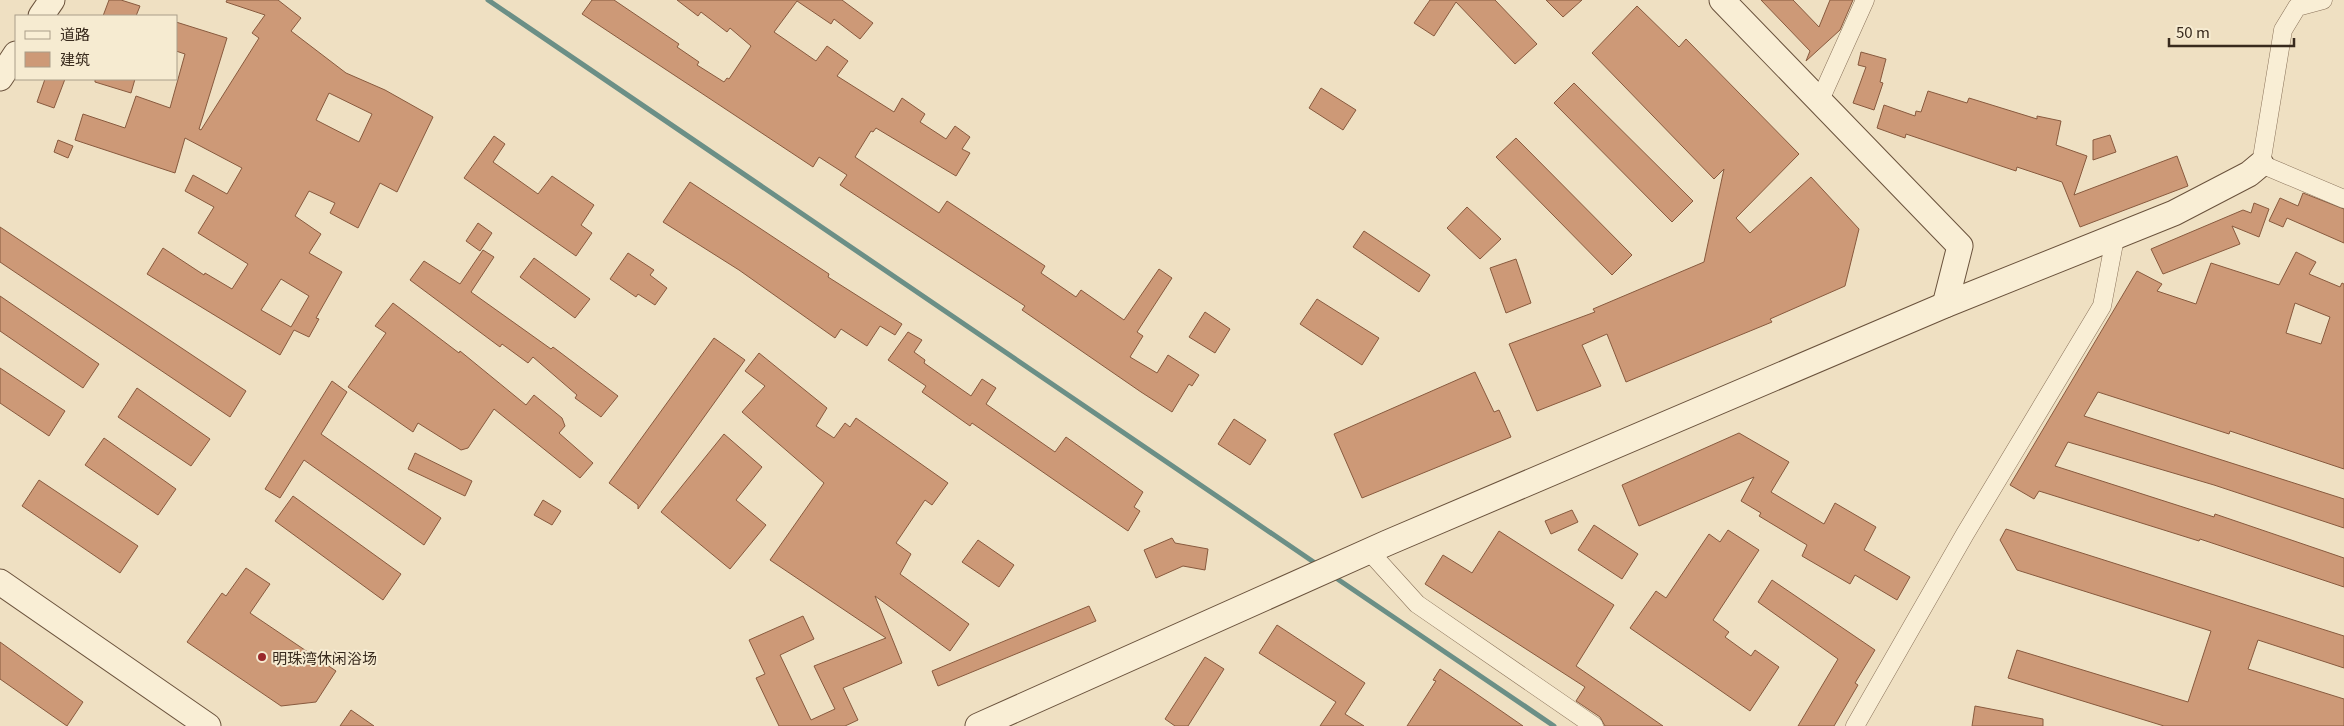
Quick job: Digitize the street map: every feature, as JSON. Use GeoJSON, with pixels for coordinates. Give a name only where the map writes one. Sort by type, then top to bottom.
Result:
{"type":"FeatureCollection","features":[{"type":"Feature","properties":{"kind":"street"},"geometry":{"type":"LineString","coordinates":[[42,15],[52,0]]}},
{"type":"Feature","properties":{"kind":"street"},"geometry":{"type":"LineString","coordinates":[[1722,0],[1960,246],[1945,305]]}},
{"type":"Feature","properties":{"kind":"street"},"geometry":{"type":"LineString","coordinates":[[1820,100],[1865,0]]}},
{"type":"Feature","properties":{"kind":"street"},"geometry":{"type":"LineString","coordinates":[[978,726],[1369,551],[1945,305],[2174,213],[2249,174],[2261,164],[2283,30],[2294,4],[2323,0]]}},
{"type":"Feature","properties":{"kind":"street"},"geometry":{"type":"LineString","coordinates":[[0,78],[15,56]]}},
{"type":"Feature","properties":{"kind":"street"},"geometry":{"type":"LineString","coordinates":[[2261,164],[2344,199]]}},
{"type":"Feature","properties":{"kind":"street"},"geometry":{"type":"LineString","coordinates":[[1856,726],[1965,534],[2102,306],[2115,238]]}},
{"type":"Feature","properties":{"kind":"street"},"geometry":{"type":"LineString","coordinates":[[1369,551],[1417,604],[1594,726]]}},
{"type":"Feature","properties":{"kind":"street"},"geometry":{"type":"LineString","coordinates":[[0,582],[208,726]]}},
{"type":"Feature","properties":{"kind":"building"},"geometry":{"type":"Polygon","coordinates":[[[109,0],[121,0],[140,6],[136,15],[103,15],[109,0]]]}},
{"type":"Feature","properties":{"kind":"building"},"geometry":{"type":"Polygon","coordinates":[[[227,0],[278,0],[301,18],[291,31],[346,73],[385,90],[433,117],[397,192],[380,183],[358,228],[330,213],[335,203],[309,191],[295,216],[321,234],[309,253],[342,272],[316,318],[319,319],[309,337],[294,330],[280,355],[147,274],[163,248],[204,275],[205,273],[232,289],[248,264],[198,233],[214,207],[185,191],[193,175],[227,194],[242,168],[185,138],[175,173],[75,140],[83,114],[125,128],[136,96],[170,108],[185,54],[178,52],[178,23],[227,38],[199,129],[201,130],[259,38],[252,33],[265,15],[226,2],[227,0]],[[329,93],[316,120],[359,142],[372,114],[329,93]],[[281,279],[261,310],[291,327],[309,296],[281,279]]]}},
{"type":"Feature","properties":{"kind":"building"},"geometry":{"type":"Polygon","coordinates":[[[592,0],[614,0],[679,44],[677,47],[699,62],[697,65],[724,82],[727,78],[729,79],[751,46],[730,28],[727,32],[701,12],[698,16],[677,0],[842,0],[873,23],[860,39],[834,19],[831,24],[797,1],[774,32],[816,61],[827,46],[848,61],[837,76],[894,112],[902,98],[925,114],[920,122],[946,139],[955,126],[970,137],[962,149],[970,153],[956,176],[876,128],[873,132],[871,131],[855,157],[939,213],[947,201],[1045,266],[1041,273],[1076,297],[1081,290],[1124,320],[1159,269],[1172,278],[1137,332],[1143,336],[1130,357],[1157,373],[1168,355],[1199,375],[1192,386],[1189,384],[1172,412],[1022,310],[1025,306],[840,185],[847,175],[819,157],[813,167],[582,14],[592,0]]]}},
{"type":"Feature","properties":{"kind":"building"},"geometry":{"type":"Polygon","coordinates":[[[1430,0],[1495,0],[1537,44],[1515,64],[1456,2],[1434,36],[1414,23],[1430,0]]]}},
{"type":"Feature","properties":{"kind":"building"},"geometry":{"type":"Polygon","coordinates":[[[1546,0],[1582,0],[1563,17],[1546,0]]]}},
{"type":"Feature","properties":{"kind":"building"},"geometry":{"type":"Polygon","coordinates":[[[1761,0],[1793,0],[1819,27],[1830,0],[1853,0],[1840,30],[1806,61],[1810,51],[1761,0]]]}},
{"type":"Feature","properties":{"kind":"building"},"geometry":{"type":"Polygon","coordinates":[[[1637,6],[1679,47],[1686,39],[1799,154],[1736,218],[1750,233],[1811,177],[1859,229],[1845,286],[1770,319],[1772,322],[1626,382],[1607,334],[1582,345],[1601,386],[1537,411],[1509,344],[1595,312],[1593,309],[1704,262],[1724,169],[1714,179],[1592,53],[1637,6]]]}},
{"type":"Feature","properties":{"kind":"building"},"geometry":{"type":"Polygon","coordinates":[[[1861,52],[1886,59],[1880,82],[1883,83],[1874,110],[1853,103],[1866,67],[1858,65],[1861,52]]]}},
{"type":"Feature","properties":{"kind":"building"},"geometry":{"type":"Polygon","coordinates":[[[45,80],[65,80],[54,108],[37,102],[45,80]]]}},
{"type":"Feature","properties":{"kind":"building"},"geometry":{"type":"Polygon","coordinates":[[[95,80],[135,80],[131,93],[95,82],[95,80]]]}},
{"type":"Feature","properties":{"kind":"building"},"geometry":{"type":"Polygon","coordinates":[[[1574,83],[1693,201],[1672,222],[1554,103],[1574,83]]]}},
{"type":"Feature","properties":{"kind":"building"},"geometry":{"type":"Polygon","coordinates":[[[1321,88],[1356,110],[1343,130],[1309,108],[1321,88]]]}},
{"type":"Feature","properties":{"kind":"building"},"geometry":{"type":"Polygon","coordinates":[[[1928,91],[1967,103],[1969,98],[2037,119],[2037,116],[2061,121],[2056,145],[2087,156],[2074,195],[2177,156],[2188,186],[2080,227],[2062,182],[2017,167],[2016,171],[1906,134],[1905,138],[1877,128],[1884,105],[1915,116],[1916,111],[1921,112],[1928,91]]]}},
{"type":"Feature","properties":{"kind":"building"},"geometry":{"type":"Polygon","coordinates":[[[2110,135],[2116,152],[2093,160],[2093,140],[2110,135]]]}},
{"type":"Feature","properties":{"kind":"building"},"geometry":{"type":"Polygon","coordinates":[[[494,136],[505,144],[493,162],[538,194],[552,176],[594,205],[581,225],[592,233],[576,256],[464,178],[494,136]]]}},
{"type":"Feature","properties":{"kind":"building"},"geometry":{"type":"Polygon","coordinates":[[[1516,138],[1632,255],[1612,275],[1496,157],[1516,138]]]}},
{"type":"Feature","properties":{"kind":"building"},"geometry":{"type":"Polygon","coordinates":[[[58,140],[73,146],[68,158],[54,152],[58,140]]]}},
{"type":"Feature","properties":{"kind":"building"},"geometry":{"type":"Polygon","coordinates":[[[690,182],[829,274],[828,277],[902,324],[895,335],[880,326],[867,346],[841,329],[835,338],[739,270],[663,222],[690,182]]]}},
{"type":"Feature","properties":{"kind":"building"},"geometry":{"type":"Polygon","coordinates":[[[2303,193],[2344,209],[2344,243],[2287,218],[2283,227],[2269,221],[2280,198],[2298,206],[2303,193]]]}},
{"type":"Feature","properties":{"kind":"building"},"geometry":{"type":"Polygon","coordinates":[[[2254,203],[2269,209],[2259,237],[2232,226],[2240,244],[2163,274],[2151,249],[2243,210],[2251,213],[2254,203]]]}},
{"type":"Feature","properties":{"kind":"building"},"geometry":{"type":"Polygon","coordinates":[[[1467,207],[1501,239],[1480,259],[1447,228],[1467,207]]]}},
{"type":"Feature","properties":{"kind":"building"},"geometry":{"type":"Polygon","coordinates":[[[478,223],[492,233],[480,251],[466,241],[478,223]]]}},
{"type":"Feature","properties":{"kind":"building"},"geometry":{"type":"Polygon","coordinates":[[[0,227],[246,391],[230,417],[0,262],[0,227]]]}},
{"type":"Feature","properties":{"kind":"building"},"geometry":{"type":"Polygon","coordinates":[[[1364,231],[1430,275],[1419,292],[1353,247],[1364,231]]]}},
{"type":"Feature","properties":{"kind":"building"},"geometry":{"type":"Polygon","coordinates":[[[483,250],[494,257],[471,292],[551,349],[553,347],[618,396],[601,417],[575,398],[577,395],[533,357],[528,363],[502,344],[500,347],[410,280],[424,261],[460,284],[483,250]]]}},
{"type":"Feature","properties":{"kind":"building"},"geometry":{"type":"Polygon","coordinates":[[[2296,252],[2316,262],[2309,274],[2340,287],[2342,283],[2344,284],[2344,469],[2230,431],[2229,434],[2098,392],[2084,416],[2344,499],[2344,528],[2214,485],[2068,442],[2055,466],[2214,517],[2215,514],[2344,558],[2344,587],[2200,539],[2199,541],[2039,491],[2034,499],[2010,485],[2137,271],[2162,284],[2157,291],[2196,304],[2211,263],[2279,285],[2296,252]],[[2295,303],[2286,333],[2321,344],[2330,317],[2295,303]]]}},
{"type":"Feature","properties":{"kind":"building"},"geometry":{"type":"Polygon","coordinates":[[[628,253],[654,270],[650,275],[667,288],[655,305],[638,294],[636,297],[610,279],[628,253]]]}},
{"type":"Feature","properties":{"kind":"building"},"geometry":{"type":"Polygon","coordinates":[[[534,258],[590,299],[575,318],[520,277],[534,258]]]}},
{"type":"Feature","properties":{"kind":"building"},"geometry":{"type":"Polygon","coordinates":[[[1516,259],[1531,303],[1506,313],[1490,268],[1516,259]]]}},
{"type":"Feature","properties":{"kind":"building"},"geometry":{"type":"Polygon","coordinates":[[[0,296],[99,364],[83,388],[0,331],[0,296]]]}},
{"type":"Feature","properties":{"kind":"building"},"geometry":{"type":"Polygon","coordinates":[[[1317,299],[1379,338],[1362,365],[1300,324],[1317,299]]]}},
{"type":"Feature","properties":{"kind":"building"},"geometry":{"type":"Polygon","coordinates":[[[393,303],[459,353],[460,351],[526,405],[534,395],[562,418],[565,426],[559,433],[593,463],[580,478],[494,409],[468,448],[461,450],[418,423],[413,432],[348,387],[386,333],[375,326],[393,303]]]}},
{"type":"Feature","properties":{"kind":"building"},"geometry":{"type":"Polygon","coordinates":[[[1205,312],[1230,329],[1215,353],[1189,337],[1205,312]]]}},
{"type":"Feature","properties":{"kind":"building"},"geometry":{"type":"Polygon","coordinates":[[[908,332],[922,340],[914,352],[925,360],[924,363],[971,396],[982,379],[996,388],[986,404],[1055,452],[1066,437],[1143,492],[1134,507],[1140,511],[1128,531],[972,423],[970,426],[922,392],[926,386],[888,360],[908,332]]]}},
{"type":"Feature","properties":{"kind":"building"},"geometry":{"type":"Polygon","coordinates":[[[714,338],[745,360],[638,509],[638,505],[609,483],[714,338]]]}},
{"type":"Feature","properties":{"kind":"building"},"geometry":{"type":"Polygon","coordinates":[[[759,353],[827,408],[816,426],[834,438],[845,423],[850,427],[856,418],[948,483],[932,505],[925,500],[896,543],[911,554],[900,574],[969,624],[950,651],[875,596],[902,663],[843,688],[858,720],[845,726],[779,726],[756,678],[765,674],[749,640],[803,616],[814,639],[780,655],[811,720],[835,709],[814,666],[886,638],[770,560],[824,483],[742,412],[765,386],[745,371],[759,353]]]}},
{"type":"Feature","properties":{"kind":"building"},"geometry":{"type":"Polygon","coordinates":[[[0,368],[65,411],[49,436],[0,403],[0,368]]]}},
{"type":"Feature","properties":{"kind":"building"},"geometry":{"type":"Polygon","coordinates":[[[1475,372],[1494,412],[1499,410],[1511,437],[1362,498],[1334,434],[1475,372]]]}},
{"type":"Feature","properties":{"kind":"building"},"geometry":{"type":"Polygon","coordinates":[[[332,381],[347,392],[321,434],[441,518],[424,545],[304,460],[280,498],[265,489],[332,381]]]}},
{"type":"Feature","properties":{"kind":"building"},"geometry":{"type":"Polygon","coordinates":[[[137,388],[210,439],[191,466],[118,417],[137,388]]]}},
{"type":"Feature","properties":{"kind":"building"},"geometry":{"type":"Polygon","coordinates":[[[1234,419],[1266,440],[1250,465],[1218,444],[1234,419]]]}},
{"type":"Feature","properties":{"kind":"building"},"geometry":{"type":"Polygon","coordinates":[[[1739,433],[1789,462],[1771,492],[1824,524],[1835,503],[1876,527],[1864,550],[1910,577],[1897,600],[1855,575],[1850,584],[1802,556],[1807,545],[1759,516],[1761,513],[1741,501],[1754,477],[1639,526],[1622,485],[1739,433]]]}},
{"type":"Feature","properties":{"kind":"building"},"geometry":{"type":"Polygon","coordinates":[[[724,434],[762,467],[736,500],[766,525],[730,569],[661,512],[724,434]]]}},
{"type":"Feature","properties":{"kind":"building"},"geometry":{"type":"Polygon","coordinates":[[[104,438],[176,489],[158,515],[85,465],[104,438]]]}},
{"type":"Feature","properties":{"kind":"building"},"geometry":{"type":"Polygon","coordinates":[[[415,453],[472,481],[465,496],[408,469],[415,453]]]}},
{"type":"Feature","properties":{"kind":"building"},"geometry":{"type":"Polygon","coordinates":[[[39,480],[138,546],[120,573],[22,506],[39,480]]]}},
{"type":"Feature","properties":{"kind":"building"},"geometry":{"type":"Polygon","coordinates":[[[293,496],[401,574],[383,600],[275,521],[293,496]]]}},
{"type":"Feature","properties":{"kind":"building"},"geometry":{"type":"Polygon","coordinates":[[[543,500],[561,511],[552,525],[534,515],[543,500]]]}},
{"type":"Feature","properties":{"kind":"building"},"geometry":{"type":"Polygon","coordinates":[[[1572,510],[1578,522],[1551,534],[1545,521],[1572,510]]]}},
{"type":"Feature","properties":{"kind":"building"},"geometry":{"type":"Polygon","coordinates":[[[1594,525],[1638,554],[1622,579],[1578,550],[1594,525]]]}},
{"type":"Feature","properties":{"kind":"building"},"geometry":{"type":"Polygon","coordinates":[[[2006,529],[2344,636],[2344,668],[2258,640],[2248,669],[2344,699],[2344,726],[2164,726],[2008,678],[2017,650],[2188,702],[2211,631],[2017,570],[2000,540],[2006,529]]]}},
{"type":"Feature","properties":{"kind":"building"},"geometry":{"type":"Polygon","coordinates":[[[1728,530],[1759,550],[1713,620],[1729,632],[1725,637],[1751,656],[1755,650],[1779,667],[1750,711],[1630,628],[1656,591],[1666,598],[1709,534],[1720,542],[1728,530]]]}},
{"type":"Feature","properties":{"kind":"building"},"geometry":{"type":"Polygon","coordinates":[[[1499,531],[1614,605],[1576,666],[1663,726],[1605,726],[1600,717],[1576,701],[1585,687],[1425,584],[1443,555],[1472,573],[1499,531]]]}},
{"type":"Feature","properties":{"kind":"building"},"geometry":{"type":"Polygon","coordinates":[[[1172,538],[1175,543],[1208,549],[1205,570],[1183,566],[1156,578],[1144,550],[1172,538]]]}},
{"type":"Feature","properties":{"kind":"building"},"geometry":{"type":"Polygon","coordinates":[[[978,540],[1014,565],[999,587],[962,562],[978,540]]]}},
{"type":"Feature","properties":{"kind":"building","name":"明珠湾休闲浴场"},"geometry":{"type":"Polygon","coordinates":[[[246,568],[270,584],[250,613],[336,671],[316,702],[281,706],[187,642],[222,593],[226,596],[246,568]]]}},
{"type":"Feature","properties":{"kind":"building"},"geometry":{"type":"Polygon","coordinates":[[[1772,580],[1875,650],[1855,683],[1858,685],[1834,726],[1798,726],[1838,659],[1758,602],[1772,580]]]}},
{"type":"Feature","properties":{"kind":"building"},"geometry":{"type":"Polygon","coordinates":[[[1089,606],[1096,621],[938,686],[932,671],[1089,606]]]}},
{"type":"Feature","properties":{"kind":"building"},"geometry":{"type":"Polygon","coordinates":[[[1277,625],[1365,683],[1345,714],[1364,726],[1320,726],[1336,702],[1259,653],[1277,625]]]}},
{"type":"Feature","properties":{"kind":"building"},"geometry":{"type":"Polygon","coordinates":[[[0,642],[83,702],[67,726],[0,679],[0,642]]]}},
{"type":"Feature","properties":{"kind":"building"},"geometry":{"type":"Polygon","coordinates":[[[1205,657],[1224,669],[1188,726],[1175,726],[1165,719],[1205,657]]]}},
{"type":"Feature","properties":{"kind":"building"},"geometry":{"type":"Polygon","coordinates":[[[1440,669],[1523,726],[1407,726],[1436,681],[1433,680],[1440,669]]]}},
{"type":"Feature","properties":{"kind":"building"},"geometry":{"type":"Polygon","coordinates":[[[1975,706],[2043,719],[2043,726],[1972,726],[1975,706]]]}},
{"type":"Feature","properties":{"kind":"building"},"geometry":{"type":"Polygon","coordinates":[[[351,710],[374,726],[340,726],[351,710]]]}},
{"type":"Feature","properties":{"kind":"waterway"},"geometry":{"type":"LineString","coordinates":[[488,0],[1318,565]]}},
{"type":"Feature","properties":{"kind":"waterway"},"geometry":{"type":"LineString","coordinates":[[1333,576],[1554,726]]}},
{"type":"Feature","properties":{"kind":"place","name":"明珠湾休闲浴场"},"geometry":{"type":"Point","coordinates":[262,657]}}]}
